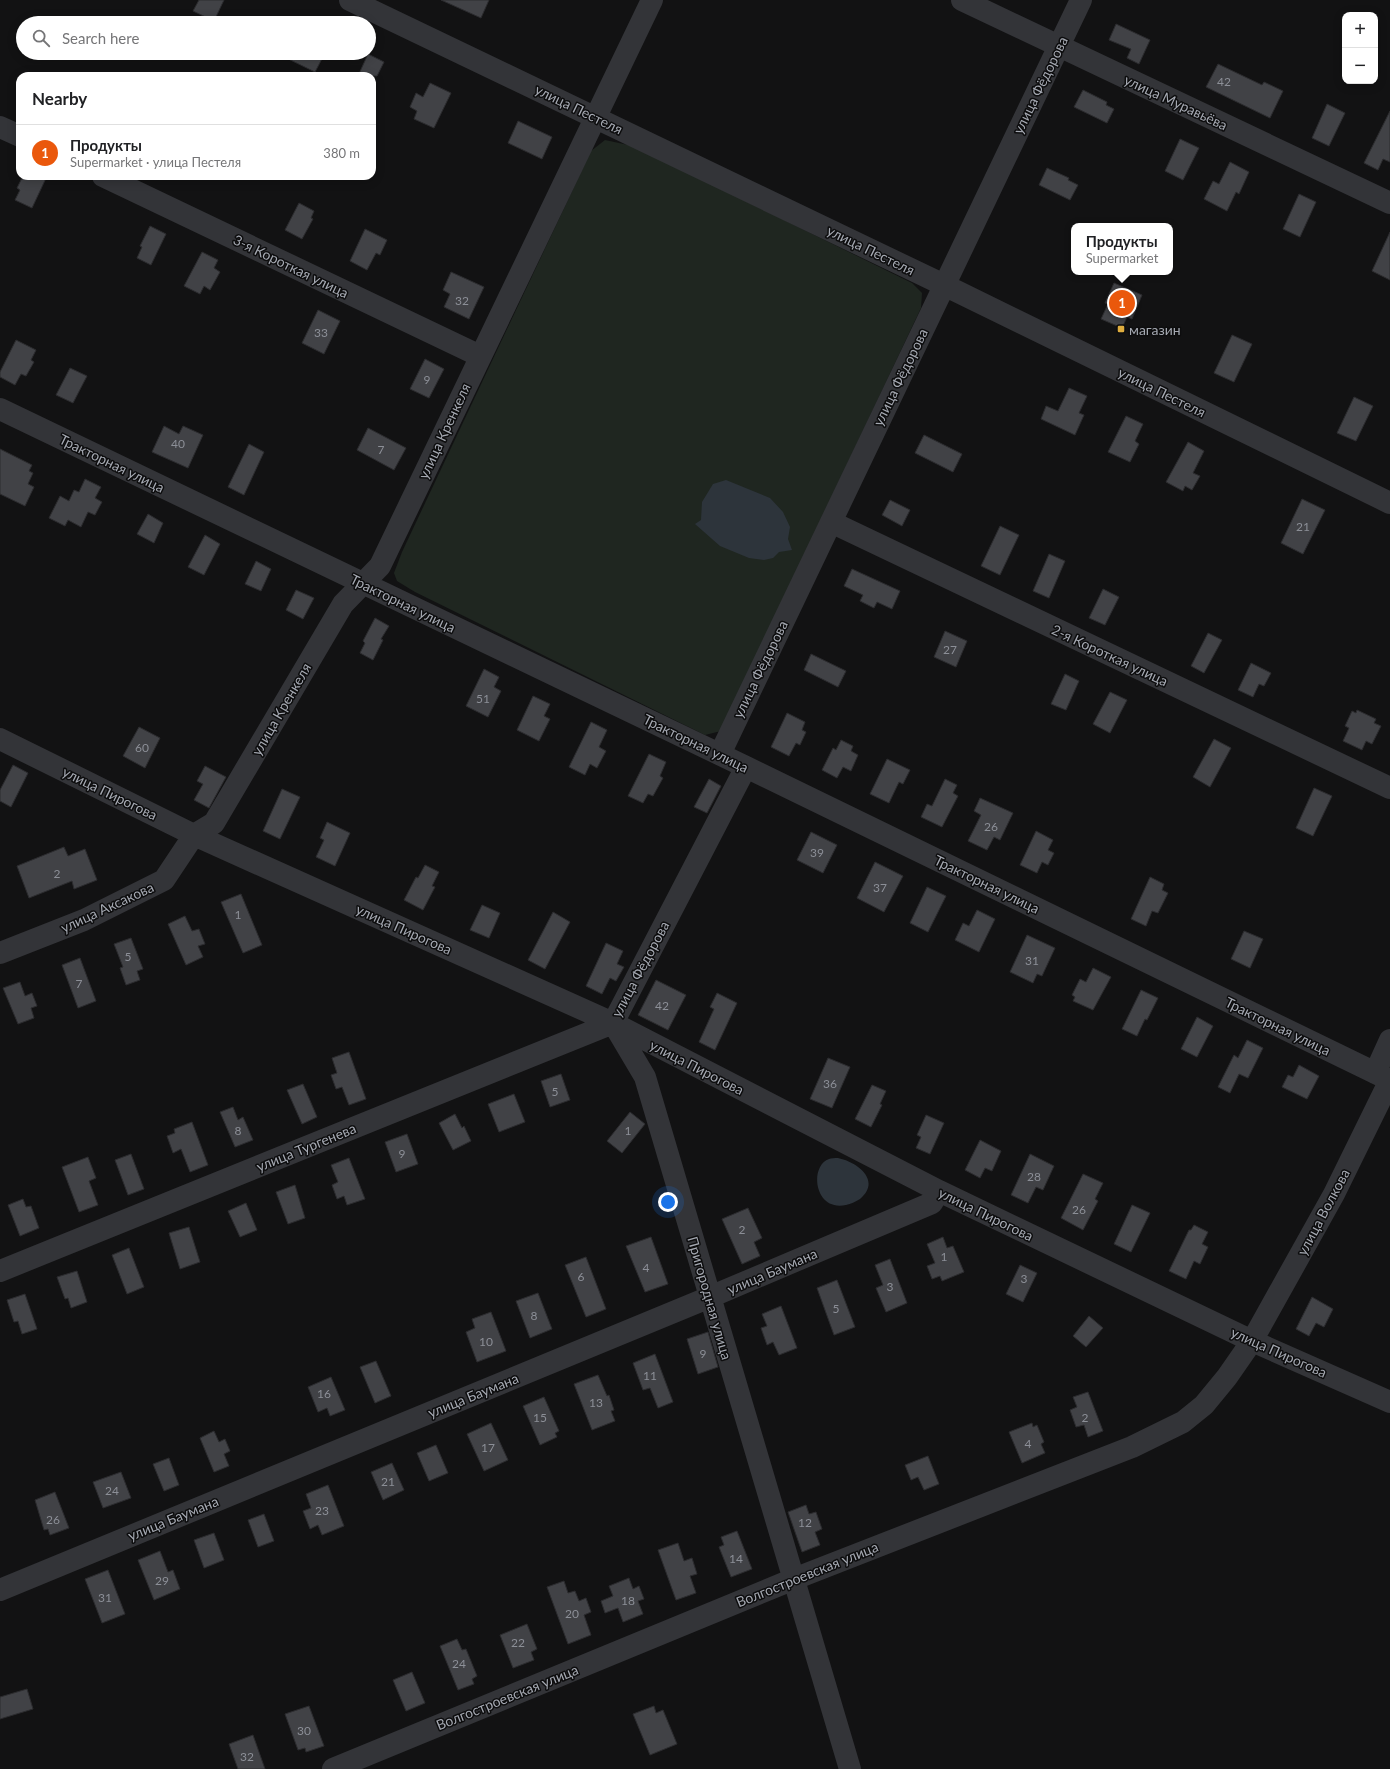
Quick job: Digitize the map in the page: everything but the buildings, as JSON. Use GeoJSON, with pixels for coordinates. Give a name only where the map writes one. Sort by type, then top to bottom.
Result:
{"type":"FeatureCollection","features":[{"type":"Feature","properties":{"kind":"street","name":"улица Пестеля"},"geometry":{"type":"LineString","coordinates":[[350,0],[944,285],[1390,503]]}},
{"type":"Feature","properties":{"kind":"street","name":"улица Кренкеля"},"geometry":{"type":"LineString","coordinates":[[194,835],[214,823],[343,604],[380,566],[652,0]]}},
{"type":"Feature","properties":{"kind":"street","name":"улица Муравьёва"},"geometry":{"type":"LineString","coordinates":[[962,0],[1390,203]]}},
{"type":"Feature","properties":{"kind":"street","name":"улица Фёдорова"},"geometry":{"type":"LineString","coordinates":[[720,754],[1081,0]]}},
{"type":"Feature","properties":{"kind":"street"},"geometry":{"type":"LineString","coordinates":[[0,127],[16,134]]}},
{"type":"Feature","properties":{"kind":"street","name":"3-я Короткая улица"},"geometry":{"type":"LineString","coordinates":[[111,180],[480,356]]}},
{"type":"Feature","properties":{"kind":"street","name":"Тракторная улица"},"geometry":{"type":"LineString","coordinates":[[0,409],[720,754],[1385,1078]]}},
{"type":"Feature","properties":{"kind":"street","name":"2-я Короткая улица"},"geometry":{"type":"LineString","coordinates":[[831,522],[1390,788]]}},
{"type":"Feature","properties":{"kind":"street","name":"улица Пирогова"},"geometry":{"type":"LineString","coordinates":[[0,739],[194,835],[612,1023],[939,1192],[1252,1341],[1390,1402]]}},
{"type":"Feature","properties":{"kind":"street","name":"улица Фёдорова"},"geometry":{"type":"LineString","coordinates":[[612,1023],[746,767]]}},
{"type":"Feature","properties":{"kind":"street","name":"улица Аксакова"},"geometry":{"type":"LineString","coordinates":[[0,953],[84,920],[164,880],[194,835]]}},
{"type":"Feature","properties":{"kind":"street","name":"улица Тургенева"},"geometry":{"type":"LineString","coordinates":[[0,1271],[612,1023]]}},
{"type":"Feature","properties":{"kind":"street","name":"Пригородная улица"},"geometry":{"type":"LineString","coordinates":[[612,1023],[646,1076],[850,1769]]}},
{"type":"Feature","properties":{"kind":"street","name":"улица Волкова"},"geometry":{"type":"LineString","coordinates":[[1252,1341],[1334,1194],[1385,1078],[1390,1040]]}},
{"type":"Feature","properties":{"kind":"street","name":"улица Баумана"},"geometry":{"type":"LineString","coordinates":[[0,1590],[710,1297],[932,1203],[939,1192]]}},
{"type":"Feature","properties":{"kind":"street","name":"Волгостроевская улица"},"geometry":{"type":"LineString","coordinates":[[333,1769],[794,1578],[1132,1447],[1182,1422],[1204,1406],[1227,1378],[1252,1341]]}},
{"type":"Feature","properties":{"kind":"shaded area"},"geometry":{"type":"Polygon","coordinates":[[[605,140],[633,146],[912,283],[922,293],[921,308],[721,731],[705,735],[415,592],[397,581],[394,573],[402,552],[591,151],[605,140]]]}},
{"type":"Feature","properties":{"kind":"shaded area"},"geometry":{"type":"Polygon","coordinates":[[[726,480],[770,498],[783,512],[790,527],[788,539],[792,550],[779,552],[773,558],[764,560],[749,558],[720,546],[695,524],[701,520],[702,502],[713,484],[726,480]]]}},
{"type":"Feature","properties":{"kind":"shaded area"},"geometry":{"type":"Polygon","coordinates":[[[838,1158],[853,1163],[868,1179],[869,1185],[866,1192],[860,1199],[846,1205],[835,1205],[827,1202],[821,1195],[818,1187],[817,1178],[823,1163],[830,1159],[838,1158]]]}},
{"type":"Feature","properties":{"kind":"place","name":"Продукты"},"geometry":{"type":"Point","coordinates":[1122,303]}},
{"type":"Feature","properties":{"kind":"place","name":"магазин"},"geometry":{"type":"Point","coordinates":[1121,329]}}]}
